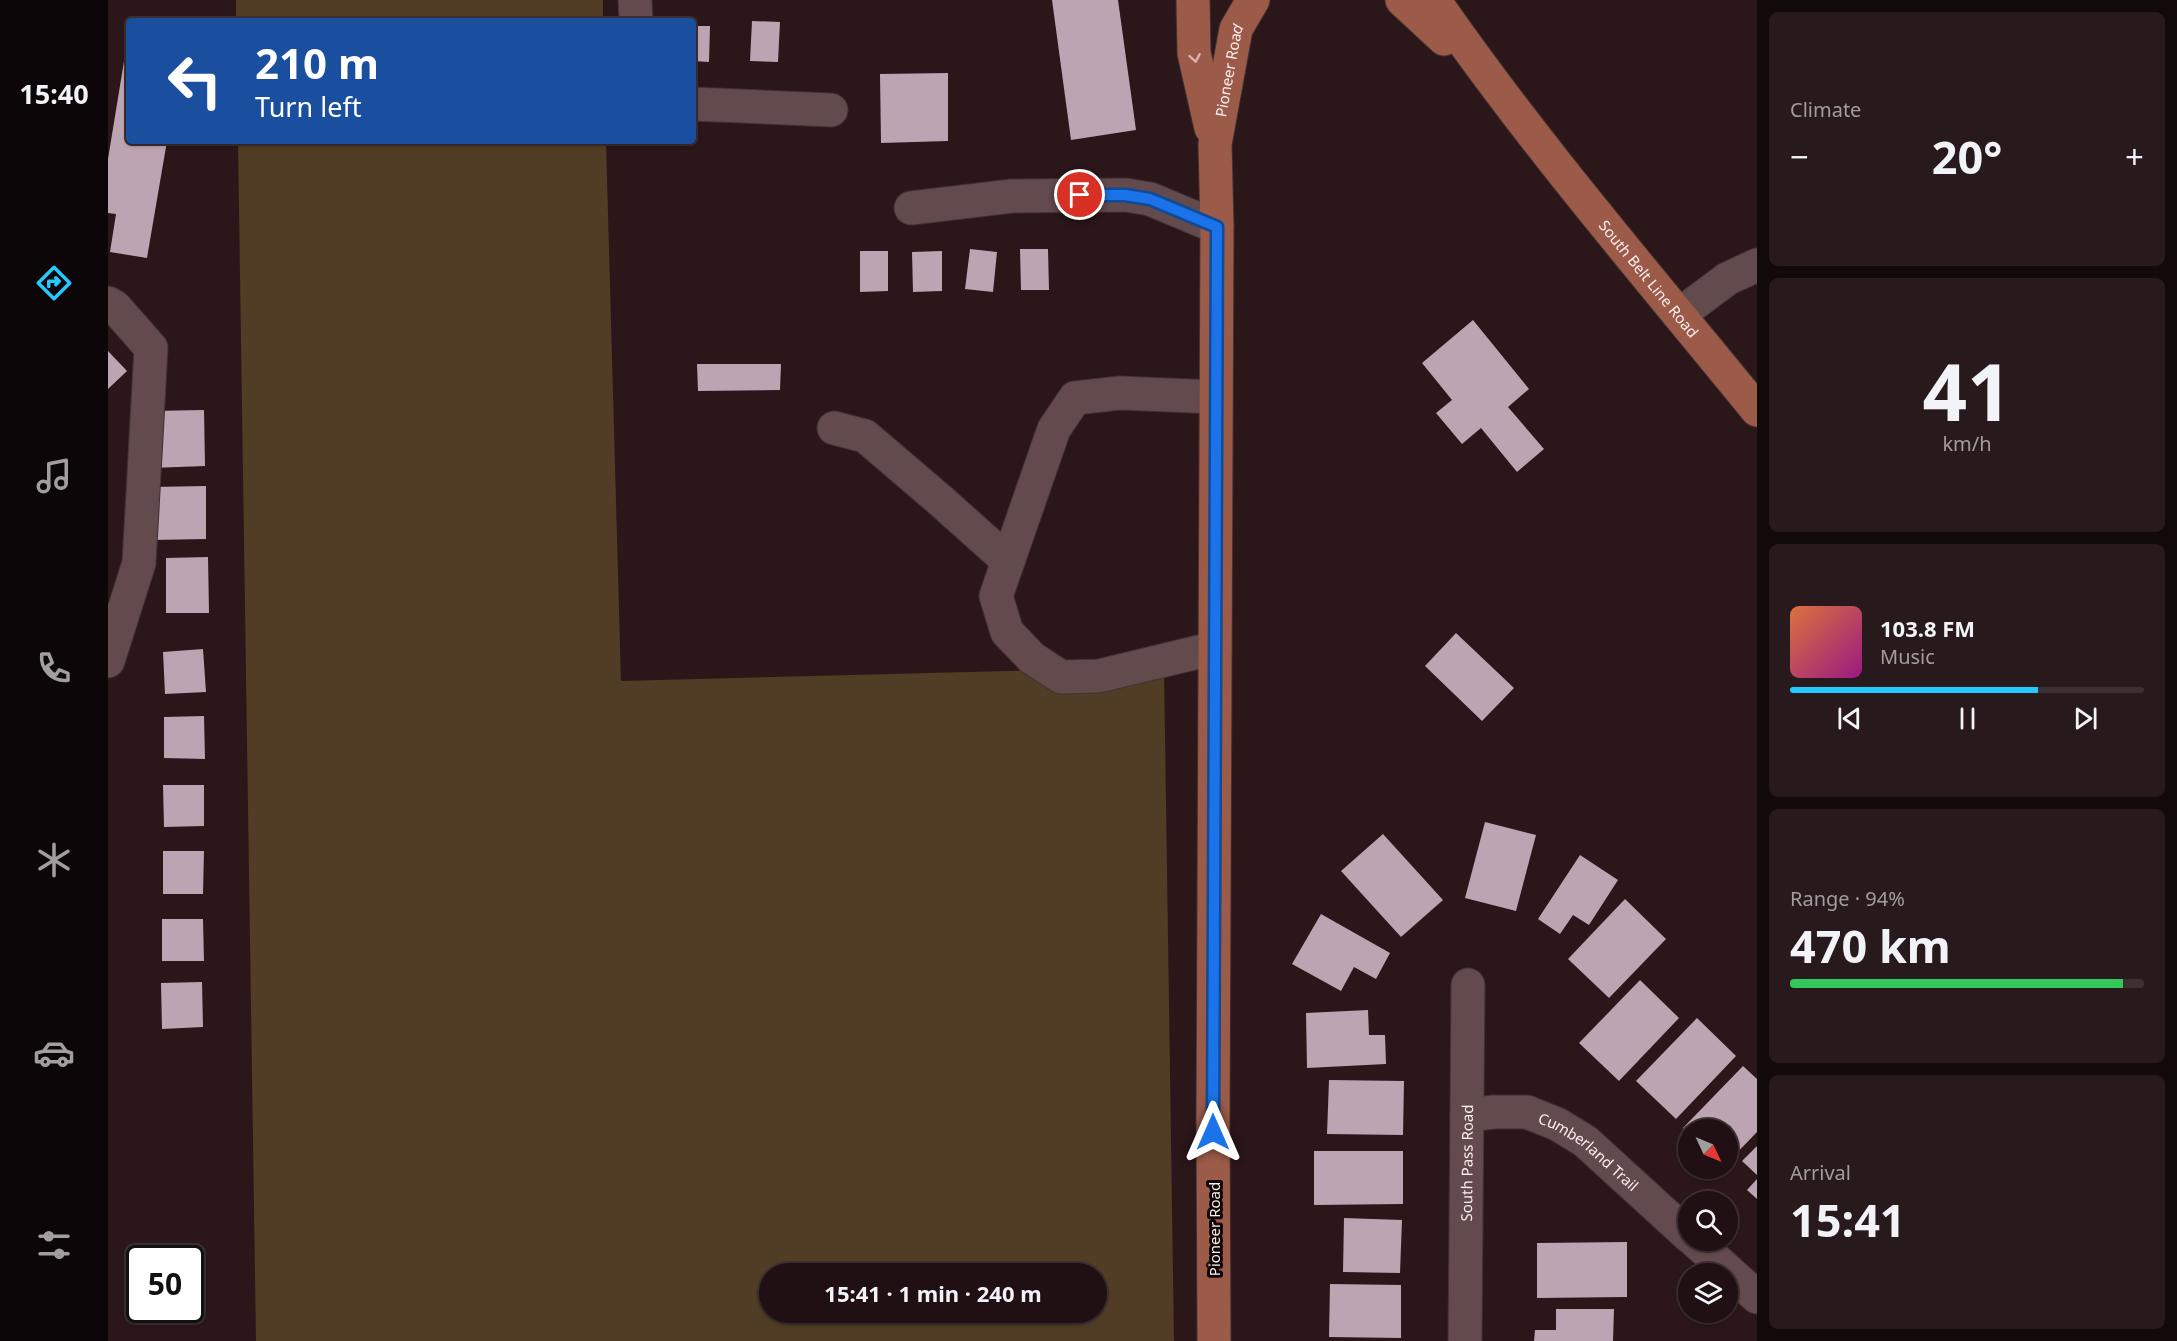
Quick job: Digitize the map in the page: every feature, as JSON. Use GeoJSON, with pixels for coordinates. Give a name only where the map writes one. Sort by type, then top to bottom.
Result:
{"type":"FeatureCollection","features":[{"type":"Feature","properties":{"kind":"main road","name":"Pioneer Road"},"geometry":{"type":"LineString","coordinates":[[1193,0],[1194,53],[1215,144],[1217,227],[1214,1341]]}},
{"type":"Feature","properties":{"kind":"main road","name":"Pioneer Road"},"geometry":{"type":"LineString","coordinates":[[1215,144],[1236,29],[1254,0]]}},
{"type":"Feature","properties":{"kind":"main road","name":"South Belt Line Road"},"geometry":{"type":"LineString","coordinates":[[1402,0],[1431,25],[1543,146]]}},
{"type":"Feature","properties":{"kind":"main road","name":"South Belt Line Road"},"geometry":{"type":"LineString","coordinates":[[1434,0],[1464,44],[1543,146],[1757,410]]}},
{"type":"Feature","properties":{"kind":"street"},"geometry":{"type":"LineString","coordinates":[[635,0],[636,18]]}},
{"type":"Feature","properties":{"kind":"street"},"geometry":{"type":"LineString","coordinates":[[696,104],[831,110]]}},
{"type":"Feature","properties":{"kind":"street"},"geometry":{"type":"LineString","coordinates":[[911,208],[1012,196],[1125,195],[1150,199],[1217,227]]}},
{"type":"Feature","properties":{"kind":"street"},"geometry":{"type":"LineString","coordinates":[[1679,315],[1727,279],[1757,266]]}},
{"type":"Feature","properties":{"kind":"street"},"geometry":{"type":"LineString","coordinates":[[108,303],[115,307],[151,348],[140,563],[108,661]]}},
{"type":"Feature","properties":{"kind":"street"},"geometry":{"type":"LineString","coordinates":[[1215,648],[1099,676],[1062,677],[1032,658],[1006,632],[996,596],[1054,429],[1076,398],[1120,393],[1216,397]]}},
{"type":"Feature","properties":{"kind":"street"},"geometry":{"type":"LineString","coordinates":[[834,428],[865,436],[1008,561]]}},
{"type":"Feature","properties":{"kind":"street","name":"South Pass Road"},"geometry":{"type":"LineString","coordinates":[[1465,1341],[1468,985]]}},
{"type":"Feature","properties":{"kind":"street","name":"Cumberland Trail"},"geometry":{"type":"LineString","coordinates":[[1467,1116],[1494,1112],[1527,1112],[1557,1124],[1585,1141],[1678,1226]]}},
{"type":"Feature","properties":{"kind":"street"},"geometry":{"type":"LineString","coordinates":[[1706,1251],[1757,1297]]}},
{"type":"Feature","properties":{"kind":"shaded area"},"geometry":{"type":"Polygon","coordinates":[[[236,0],[603,0],[603,18],[236,18],[236,0]]]}},
{"type":"Feature","properties":{"kind":"shaded area"},"geometry":{"type":"Polygon","coordinates":[[[238,144],[606,144],[621,681],[1164,667],[1174,1341],[256,1341],[238,144]]]}},
{"type":"Feature","properties":{"kind":"building"},"geometry":{"type":"Polygon","coordinates":[[[1052,0],[1118,0],[1136,130],[1071,140],[1052,0]]]}},
{"type":"Feature","properties":{"kind":"building"},"geometry":{"type":"Polygon","coordinates":[[[752,21],[780,22],[778,62],[750,61],[752,21]]]}},
{"type":"Feature","properties":{"kind":"building"},"geometry":{"type":"Polygon","coordinates":[[[696,26],[710,26],[709,62],[696,61],[696,26]]]}},
{"type":"Feature","properties":{"kind":"building"},"geometry":{"type":"Polygon","coordinates":[[[126,49],[126,144],[166,144],[147,258],[110,252],[116,214],[108,213],[108,159],[126,49]]]}},
{"type":"Feature","properties":{"kind":"building"},"geometry":{"type":"Polygon","coordinates":[[[948,73],[948,141],[881,143],[880,74],[948,73]]]}},
{"type":"Feature","properties":{"kind":"building"},"geometry":{"type":"Polygon","coordinates":[[[970,249],[997,252],[993,292],[965,289],[970,249]]]}},
{"type":"Feature","properties":{"kind":"building"},"geometry":{"type":"Polygon","coordinates":[[[1020,249],[1048,249],[1049,290],[1021,290],[1020,249]]]}},
{"type":"Feature","properties":{"kind":"building"},"geometry":{"type":"Polygon","coordinates":[[[860,251],[888,251],[888,291],[860,292],[860,251]]]}},
{"type":"Feature","properties":{"kind":"building"},"geometry":{"type":"Polygon","coordinates":[[[942,251],[942,291],[913,292],[912,252],[942,251]]]}},
{"type":"Feature","properties":{"kind":"building"},"geometry":{"type":"Polygon","coordinates":[[[1473,320],[1529,389],[1508,407],[1544,449],[1517,472],[1481,428],[1462,444],[1436,413],[1452,400],[1422,363],[1473,320]]]}},
{"type":"Feature","properties":{"kind":"building"},"geometry":{"type":"Polygon","coordinates":[[[108,351],[127,371],[108,389],[108,351]]]}},
{"type":"Feature","properties":{"kind":"building"},"geometry":{"type":"Polygon","coordinates":[[[697,364],[781,364],[780,390],[698,391],[697,364]]]}},
{"type":"Feature","properties":{"kind":"building"},"geometry":{"type":"Polygon","coordinates":[[[204,410],[205,466],[151,468],[150,411],[204,410]]]}},
{"type":"Feature","properties":{"kind":"building"},"geometry":{"type":"Polygon","coordinates":[[[206,486],[206,539],[152,540],[151,487],[206,486]]]}},
{"type":"Feature","properties":{"kind":"building"},"geometry":{"type":"Polygon","coordinates":[[[208,557],[209,613],[166,613],[166,558],[208,557]]]}},
{"type":"Feature","properties":{"kind":"building"},"geometry":{"type":"Polygon","coordinates":[[[1456,633],[1514,688],[1482,721],[1425,666],[1456,633]]]}},
{"type":"Feature","properties":{"kind":"building"},"geometry":{"type":"Polygon","coordinates":[[[203,649],[206,692],[165,694],[163,652],[203,649]]]}},
{"type":"Feature","properties":{"kind":"building"},"geometry":{"type":"Polygon","coordinates":[[[204,716],[205,759],[164,758],[164,717],[204,716]]]}},
{"type":"Feature","properties":{"kind":"building"},"geometry":{"type":"Polygon","coordinates":[[[163,785],[204,785],[204,826],[164,827],[163,785]]]}},
{"type":"Feature","properties":{"kind":"building"},"geometry":{"type":"Polygon","coordinates":[[[1485,822],[1536,835],[1516,911],[1465,898],[1485,822]]]}},
{"type":"Feature","properties":{"kind":"building"},"geometry":{"type":"Polygon","coordinates":[[[1383,834],[1443,900],[1401,937],[1341,871],[1383,834]]]}},
{"type":"Feature","properties":{"kind":"building"},"geometry":{"type":"Polygon","coordinates":[[[163,851],[204,851],[203,894],[163,894],[163,851]]]}},
{"type":"Feature","properties":{"kind":"building"},"geometry":{"type":"Polygon","coordinates":[[[1580,855],[1618,880],[1589,925],[1573,915],[1560,934],[1538,919],[1580,855]]]}},
{"type":"Feature","properties":{"kind":"building"},"geometry":{"type":"Polygon","coordinates":[[[1625,899],[1666,939],[1609,998],[1568,959],[1625,899]]]}},
{"type":"Feature","properties":{"kind":"building"},"geometry":{"type":"Polygon","coordinates":[[[1321,914],[1390,953],[1376,979],[1354,967],[1341,991],[1292,964],[1321,914]]]}},
{"type":"Feature","properties":{"kind":"building"},"geometry":{"type":"Polygon","coordinates":[[[162,919],[203,919],[204,961],[162,961],[162,919]]]}},
{"type":"Feature","properties":{"kind":"building"},"geometry":{"type":"Polygon","coordinates":[[[1640,980],[1679,1018],[1619,1081],[1579,1043],[1640,980]]]}},
{"type":"Feature","properties":{"kind":"building"},"geometry":{"type":"Polygon","coordinates":[[[202,982],[203,1027],[162,1029],[161,983],[202,982]]]}},
{"type":"Feature","properties":{"kind":"building"},"geometry":{"type":"Polygon","coordinates":[[[1368,1010],[1369,1035],[1385,1035],[1386,1064],[1307,1068],[1306,1013],[1368,1010]]]}},
{"type":"Feature","properties":{"kind":"building"},"geometry":{"type":"Polygon","coordinates":[[[1697,1018],[1736,1056],[1676,1119],[1636,1081],[1697,1018]]]}},
{"type":"Feature","properties":{"kind":"building"},"geometry":{"type":"Polygon","coordinates":[[[1743,1066],[1757,1079],[1757,1132],[1738,1152],[1738,1119],[1692,1119],[1743,1066]]]}},
{"type":"Feature","properties":{"kind":"building"},"geometry":{"type":"Polygon","coordinates":[[[1329,1080],[1404,1081],[1403,1135],[1327,1134],[1329,1080]]]}},
{"type":"Feature","properties":{"kind":"building"},"geometry":{"type":"Polygon","coordinates":[[[1757,1146],[1757,1175],[1742,1161],[1757,1146]]]}},
{"type":"Feature","properties":{"kind":"building"},"geometry":{"type":"Polygon","coordinates":[[[1314,1151],[1403,1151],[1403,1204],[1314,1205],[1314,1151]]]}},
{"type":"Feature","properties":{"kind":"building"},"geometry":{"type":"Polygon","coordinates":[[[1757,1179],[1757,1199],[1747,1190],[1757,1179]]]}},
{"type":"Feature","properties":{"kind":"building"},"geometry":{"type":"Polygon","coordinates":[[[1344,1218],[1402,1220],[1400,1273],[1343,1272],[1344,1218]]]}},
{"type":"Feature","properties":{"kind":"building"},"geometry":{"type":"Polygon","coordinates":[[[1627,1242],[1627,1297],[1537,1298],[1537,1243],[1627,1242]]]}},
{"type":"Feature","properties":{"kind":"building"},"geometry":{"type":"Polygon","coordinates":[[[1330,1284],[1401,1285],[1401,1338],[1329,1337],[1330,1284]]]}},
{"type":"Feature","properties":{"kind":"building"},"geometry":{"type":"Polygon","coordinates":[[[1556,1309],[1614,1309],[1613,1341],[1534,1341],[1535,1330],[1556,1330],[1556,1309]]]}},
{"type":"Feature","properties":{"kind":"route"},"geometry":{"type":"LineString","coordinates":[[1080,195],[1125,195],[1150,199],[1217,227],[1213,1132]]}}]}
